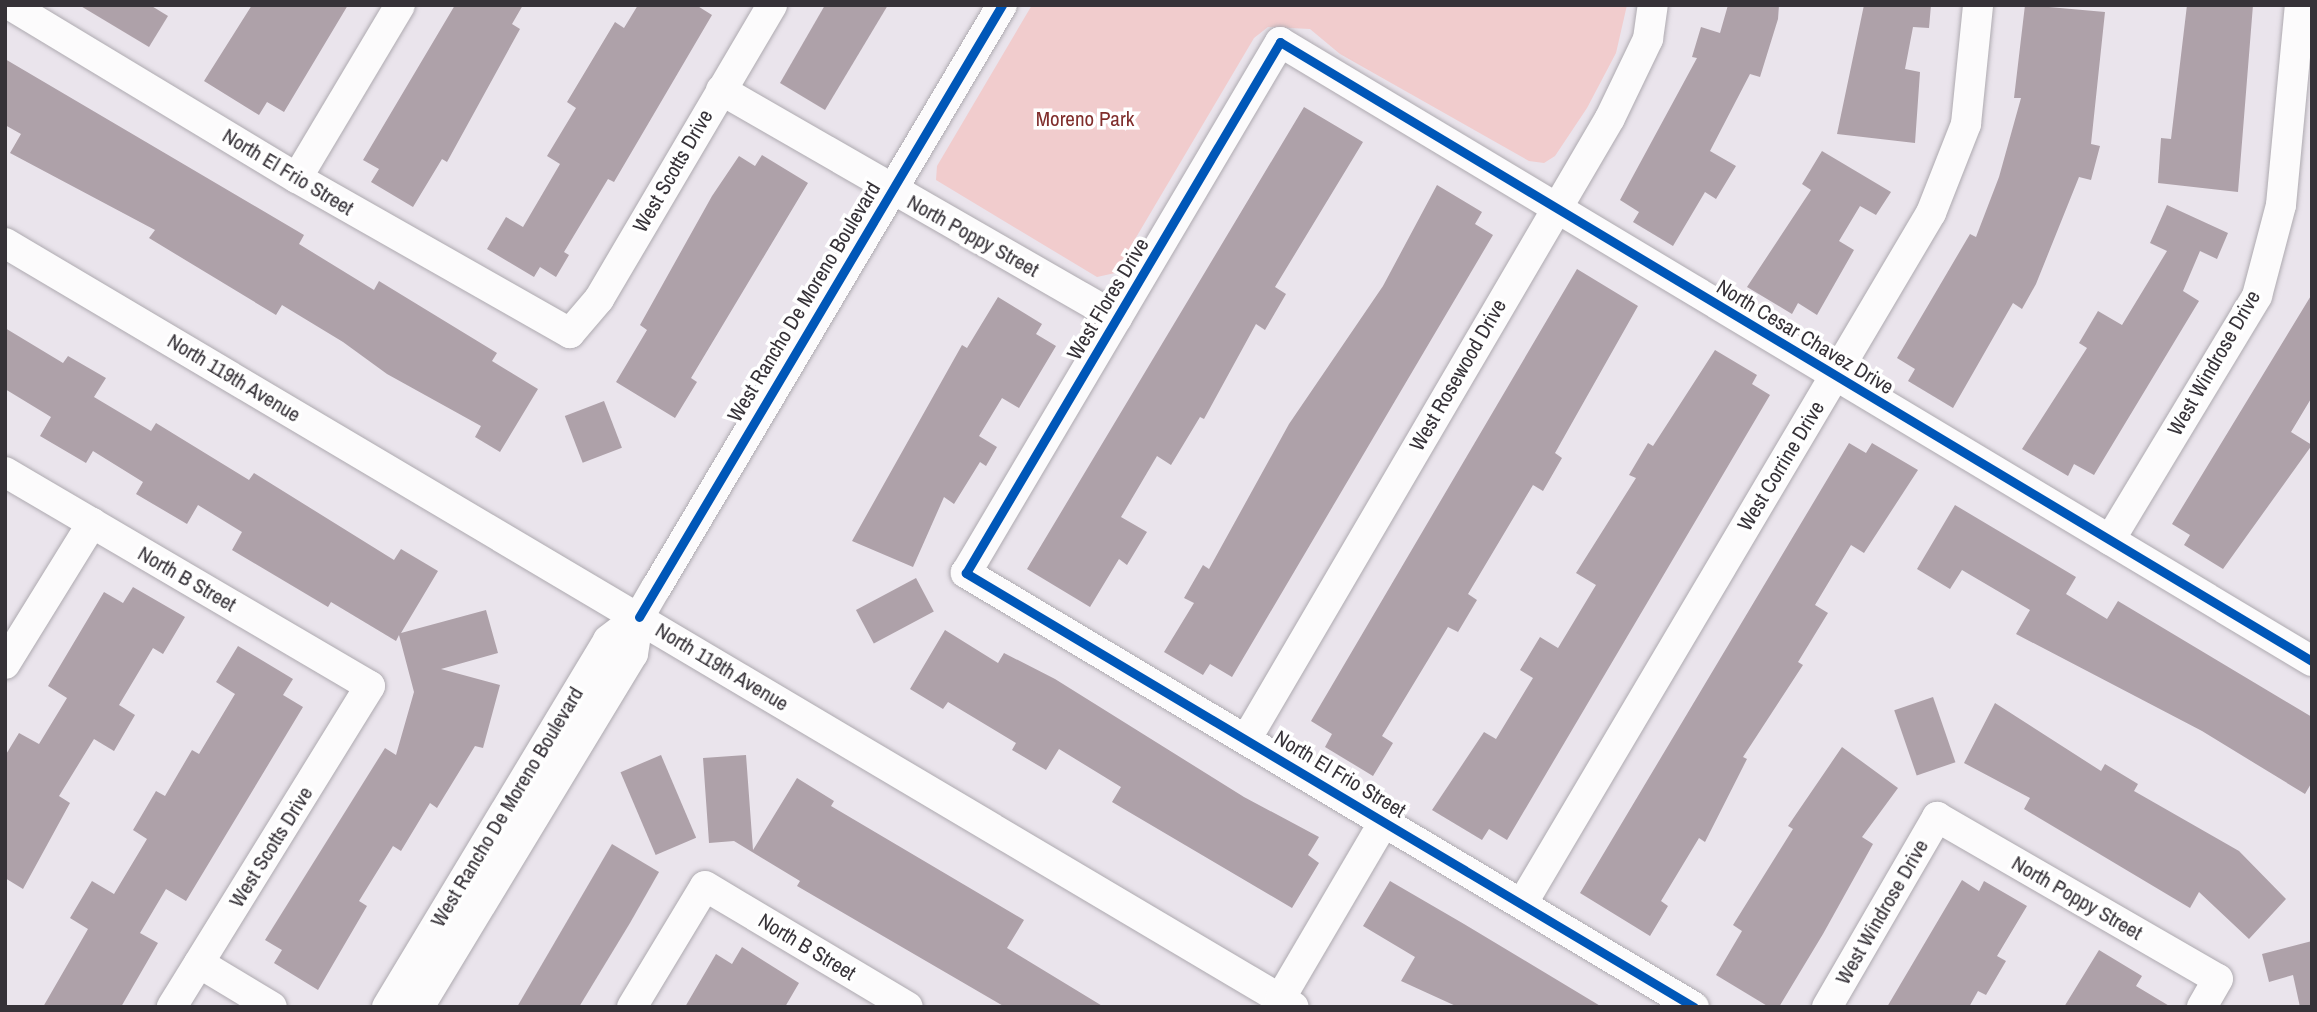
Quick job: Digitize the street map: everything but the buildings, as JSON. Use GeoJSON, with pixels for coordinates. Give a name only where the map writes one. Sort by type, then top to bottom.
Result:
{"type":"FeatureCollection","features":[{"type":"Feature","properties":{"kind":"street"},"geometry":{"type":"LineString","coordinates":[[297,178],[400,5]]}},
{"type":"Feature","properties":{"kind":"street","name":"West Scotts Drive"},"geometry":{"type":"LineString","coordinates":[[570,333],[599,299],[772,5]]}},
{"type":"Feature","properties":{"kind":"street","name":"West Rancho De Moreno Boulevard"},"geometry":{"type":"LineString","coordinates":[[419,1007],[633,654],[639,617],[1002,5]]}},
{"type":"Feature","properties":{"kind":"street","name":"West Rosewood Drive"},"geometry":{"type":"LineString","coordinates":[[1247,738],[1556,208],[1643,51],[1653,5]]}},
{"type":"Feature","properties":{"kind":"street","name":"West Corrine Drive"},"geometry":{"type":"LineString","coordinates":[[1522,904],[1931,214],[1961,137],[1978,5]]}},
{"type":"Feature","properties":{"kind":"street","name":"West Windrose Drive"},"geometry":{"type":"LineString","coordinates":[[2110,540],[2257,296],[2281,205],[2300,5]]}},
{"type":"Feature","properties":{"kind":"street","name":"North El Frio Street"},"geometry":{"type":"LineString","coordinates":[[17,7],[297,178],[570,333]]}},
{"type":"Feature","properties":{"kind":"street","name":"North Cesar Chavez Drive"},"geometry":{"type":"LineString","coordinates":[[1280,42],[2312,661]]}},
{"type":"Feature","properties":{"kind":"street","name":"West Flores Drive"},"geometry":{"type":"LineString","coordinates":[[966,573],[1280,42]]}},
{"type":"Feature","properties":{"kind":"street","name":"North Poppy Street"},"geometry":{"type":"LineString","coordinates":[[721,90],[890,191],[1117,318]]}},
{"type":"Feature","properties":{"kind":"street","name":"North 119th Avenue"},"geometry":{"type":"LineString","coordinates":[[5,243],[1287,1003]]}},
{"type":"Feature","properties":{"kind":"street","name":"North B Street"},"geometry":{"type":"LineString","coordinates":[[5,472],[370,686]]}},
{"type":"Feature","properties":{"kind":"street"},"geometry":{"type":"LineString","coordinates":[[5,664],[92,523]]}},
{"type":"Feature","properties":{"kind":"street","name":"North El Frio Street"},"geometry":{"type":"LineString","coordinates":[[966,573],[1385,820],[1694,1007]]}},
{"type":"Feature","properties":{"kind":"street","name":"West Rancho De Moreno Boulevard"},"geometry":{"type":"LineString","coordinates":[[387,1007],[608,639],[639,617]]}},
{"type":"Feature","properties":{"kind":"street","name":"West Scotts Drive"},"geometry":{"type":"LineString","coordinates":[[172,1007],[370,686]]}},
{"type":"Feature","properties":{"kind":"street","name":"North Poppy Street"},"geometry":{"type":"LineString","coordinates":[[1937,817],[2218,979],[2202,1007]]}},
{"type":"Feature","properties":{"kind":"street","name":"West Windrose Drive"},"geometry":{"type":"LineString","coordinates":[[1827,1007],[1937,817]]}},
{"type":"Feature","properties":{"kind":"street"},"geometry":{"type":"LineString","coordinates":[[1287,1003],[1385,820]]}},
{"type":"Feature","properties":{"kind":"street","name":"North B Street"},"geometry":{"type":"LineString","coordinates":[[632,1007],[705,887],[908,1007]]}},
{"type":"Feature","properties":{"kind":"street"},"geometry":{"type":"LineString","coordinates":[[199,963],[272,1007]]}},
{"type":"Feature","properties":{"kind":"green space","name":"Moreno Park"},"geometry":{"type":"Polygon","coordinates":[[[1032,5],[1627,5],[1616,53],[1587,108],[1555,156],[1544,163],[1529,161],[1340,54],[1310,29],[1268,27],[1254,38],[1115,273],[1097,277],[936,180],[937,166],[1032,5]]]}},
{"type":"Feature","properties":{"kind":"cycle path"},"geometry":{"type":"LineString","coordinates":[[639,617],[1002,5]]}},
{"type":"Feature","properties":{"kind":"cycle path"},"geometry":{"type":"LineString","coordinates":[[1694,1007],[966,573],[1280,42],[2312,661]]}}]}
